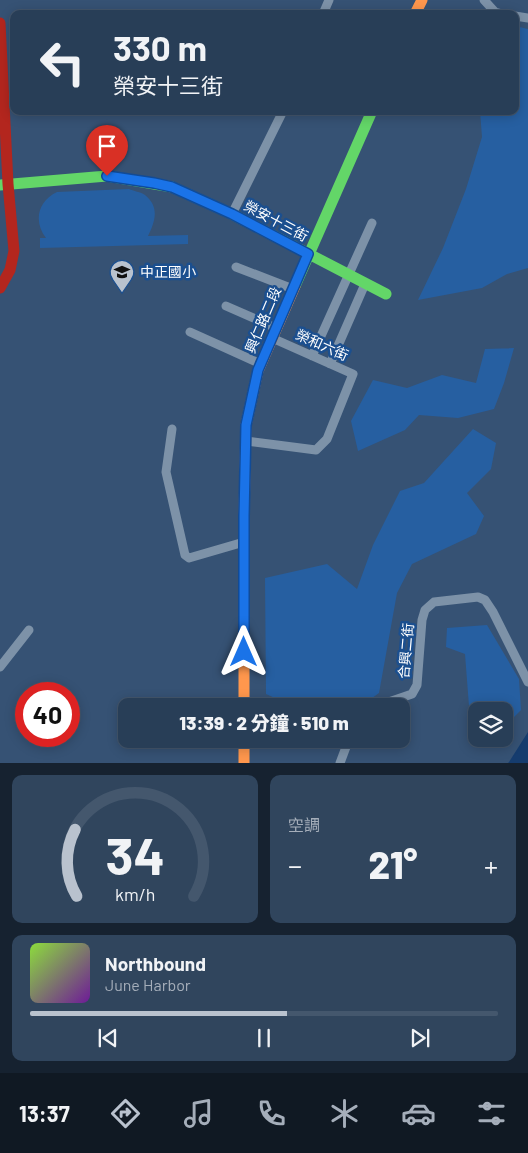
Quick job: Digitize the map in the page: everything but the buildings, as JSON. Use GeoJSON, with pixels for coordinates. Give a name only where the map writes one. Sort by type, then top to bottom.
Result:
{"type":"FeatureCollection","features":[{"type":"Feature","properties":{"kind":"street"},"geometry":{"type":"LineString","coordinates":[[0,23],[4,185],[14,251],[13,262],[8,276],[0,288]]}},
{"type":"Feature","properties":{"kind":"street"},"geometry":{"type":"LineString","coordinates":[[232,214],[281,115]]}},
{"type":"Feature","properties":{"kind":"street","name":"興仁路二段"},"geometry":{"type":"LineString","coordinates":[[244,698],[246,425],[251,398],[261,364],[274,333],[370,115]]}},
{"type":"Feature","properties":{"kind":"street","name":"榮安十三街"},"geometry":{"type":"LineString","coordinates":[[4,185],[87,176],[107,176],[172,187],[232,214],[348,276],[386,294]]}},
{"type":"Feature","properties":{"kind":"street"},"geometry":{"type":"LineString","coordinates":[[312,356],[372,223]]}},
{"type":"Feature","properties":{"kind":"street"},"geometry":{"type":"LineString","coordinates":[[236,267],[293,289]]}},
{"type":"Feature","properties":{"kind":"street"},"geometry":{"type":"LineString","coordinates":[[330,364],[366,284]]}},
{"type":"Feature","properties":{"kind":"street","name":"榮和六街"},"geometry":{"type":"LineString","coordinates":[[226,306],[312,356],[353,374],[327,439],[316,450],[246,441]]}},
{"type":"Feature","properties":{"kind":"street"},"geometry":{"type":"LineString","coordinates":[[190,332],[261,364]]}},
{"type":"Feature","properties":{"kind":"street"},"geometry":{"type":"LineString","coordinates":[[172,429],[166,472],[185,555],[189,558],[244,542]]}},
{"type":"Feature","properties":{"kind":"street","name":"合興二街"},"geometry":{"type":"LineString","coordinates":[[401,698],[412,694],[417,685],[422,620],[425,610],[434,602],[478,597],[485,600],[493,612],[528,682]]}},
{"type":"Feature","properties":{"kind":"street"},"geometry":{"type":"LineString","coordinates":[[0,667],[29,630]]}},
{"type":"Feature","properties":{"kind":"street"},"geometry":{"type":"LineString","coordinates":[[244,748],[244,763]]}},
{"type":"Feature","properties":{"kind":"street"},"geometry":{"type":"LineString","coordinates":[[340,763],[346,748]]}},
{"type":"Feature","properties":{"kind":"shaded area"},"geometry":{"type":"Polygon","coordinates":[[[519,27],[528,29],[528,268],[507,274],[482,288],[418,300],[443,248],[466,189],[482,137],[480,115],[519,115],[519,27]]]}},
{"type":"Feature","properties":{"kind":"shaded area"},"geometry":{"type":"Polygon","coordinates":[[[129,189],[145,195],[153,204],[155,215],[148,236],[188,235],[188,244],[40,248],[40,238],[46,238],[40,225],[40,212],[45,201],[57,192],[129,189]]]}},
{"type":"Feature","properties":{"kind":"shaded area"},"geometry":{"type":"Polygon","coordinates":[[[514,348],[494,409],[458,418],[419,415],[405,430],[358,451],[351,421],[373,380],[407,388],[442,375],[476,383],[485,349],[514,348]]]}},
{"type":"Feature","properties":{"kind":"shaded area"},"geometry":{"type":"Polygon","coordinates":[[[473,429],[496,443],[491,469],[467,493],[484,516],[476,534],[412,564],[397,593],[379,693],[372,698],[275,698],[266,694],[265,578],[327,564],[357,589],[373,545],[400,491],[424,483],[473,429]]]}},
{"type":"Feature","properties":{"kind":"shaded area"},"geometry":{"type":"Polygon","coordinates":[[[487,625],[519,679],[521,710],[513,718],[513,702],[469,702],[465,654],[446,647],[447,628],[487,625]]]}},
{"type":"Feature","properties":{"kind":"shaded area"},"geometry":{"type":"Polygon","coordinates":[[[528,732],[528,763],[508,763],[509,762],[528,732]]]}},
{"type":"Feature","properties":{"kind":"traffic: fast"},"geometry":{"type":"LineString","coordinates":[[295,286],[370,115]]}},
{"type":"Feature","properties":{"kind":"traffic: fast"},"geometry":{"type":"LineString","coordinates":[[0,185],[107,176],[172,187],[232,214],[386,294]]}},
{"type":"Feature","properties":{"kind":"traffic: slow"},"geometry":{"type":"LineString","coordinates":[[417,10],[422,0]]}},
{"type":"Feature","properties":{"kind":"traffic: slow"},"geometry":{"type":"LineString","coordinates":[[244,698],[246,425],[258,371],[295,286]]}},
{"type":"Feature","properties":{"kind":"traffic: slow"},"geometry":{"type":"LineString","coordinates":[[244,748],[244,763]]}},
{"type":"Feature","properties":{"kind":"traffic: jam"},"geometry":{"type":"LineString","coordinates":[[0,23],[8,184],[14,251],[10,270],[0,288]]}},
{"type":"Feature","properties":{"kind":"place","name":"中正國小"},"geometry":{"type":"Point","coordinates":[122,293]}},
{"type":"Feature","properties":{"kind":"route"},"geometry":{"type":"LineString","coordinates":[[107,176],[172,187],[232,214],[308,254],[258,370],[246,425],[244,652]]}}]}
